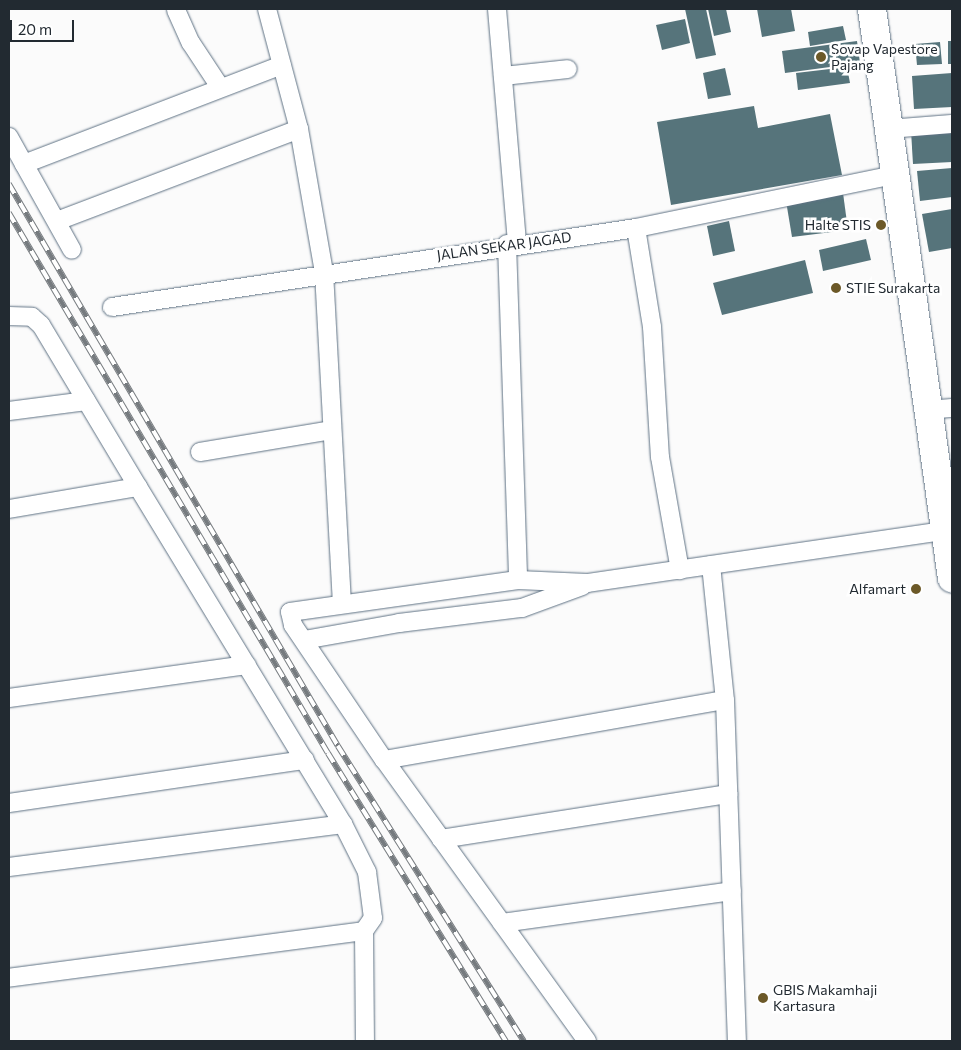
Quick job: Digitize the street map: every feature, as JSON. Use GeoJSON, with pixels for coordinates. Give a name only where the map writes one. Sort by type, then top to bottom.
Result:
{"type":"FeatureCollection","features":[{"type":"Feature","properties":{"kind":"main road"},"geometry":{"type":"LineString","coordinates":[[872,9],[894,174],[940,409],[945,531],[952,578]]}},
{"type":"Feature","properties":{"kind":"street"},"geometry":{"type":"LineString","coordinates":[[267,9],[300,130],[324,272],[331,430],[342,602]]}},
{"type":"Feature","properties":{"kind":"street"},"geometry":{"type":"LineString","coordinates":[[497,9],[503,76],[512,243],[518,580]]}},
{"type":"Feature","properties":{"kind":"street"},"geometry":{"type":"LineString","coordinates":[[176,10],[191,43],[220,87]]}},
{"type":"Feature","properties":{"kind":"street"},"geometry":{"type":"LineString","coordinates":[[24,164],[220,87],[282,65]]}},
{"type":"Feature","properties":{"kind":"street"},"geometry":{"type":"LineString","coordinates":[[503,76],[568,69]]}},
{"type":"Feature","properties":{"kind":"street"},"geometry":{"type":"LineString","coordinates":[[888,129],[952,124]]}},
{"type":"Feature","properties":{"kind":"street"},"geometry":{"type":"LineString","coordinates":[[57,221],[300,130]]}},
{"type":"Feature","properties":{"kind":"street"},"geometry":{"type":"LineString","coordinates":[[9,136],[72,250]]}},
{"type":"Feature","properties":{"kind":"street","name":"JALAN SEKAR JAGAD"},"geometry":{"type":"LineString","coordinates":[[112,307],[512,243],[636,228],[894,174]]}},
{"type":"Feature","properties":{"kind":"street"},"geometry":{"type":"LineString","coordinates":[[636,228],[652,326],[660,457],[680,570]]}},
{"type":"Feature","properties":{"kind":"street"},"geometry":{"type":"LineString","coordinates":[[9,316],[36,320],[343,824],[370,884],[373,918],[364,931],[365,1041]]}},
{"type":"Feature","properties":{"kind":"street"},"geometry":{"type":"LineString","coordinates":[[9,411],[86,401]]}},
{"type":"Feature","properties":{"kind":"street"},"geometry":{"type":"LineString","coordinates":[[200,452],[331,430]]}},
{"type":"Feature","properties":{"kind":"street"},"geometry":{"type":"LineString","coordinates":[[9,509],[138,487]]}},
{"type":"Feature","properties":{"kind":"street"},"geometry":{"type":"LineString","coordinates":[[304,640],[400,623],[522,608],[587,584],[945,531]]}},
{"type":"Feature","properties":{"kind":"street"},"geometry":{"type":"LineString","coordinates":[[711,565],[725,700],[737,1041]]}},
{"type":"Feature","properties":{"kind":"street"},"geometry":{"type":"LineString","coordinates":[[587,584],[518,580],[342,602],[290,612],[304,640],[384,760],[587,1041]]}},
{"type":"Feature","properties":{"kind":"street"},"geometry":{"type":"LineString","coordinates":[[9,698],[247,665]]}},
{"type":"Feature","properties":{"kind":"street"},"geometry":{"type":"LineString","coordinates":[[384,760],[725,700]]}},
{"type":"Feature","properties":{"kind":"street"},"geometry":{"type":"LineString","coordinates":[[9,803],[305,760]]}},
{"type":"Feature","properties":{"kind":"street"},"geometry":{"type":"LineString","coordinates":[[441,839],[728,794]]}},
{"type":"Feature","properties":{"kind":"street"},"geometry":{"type":"LineString","coordinates":[[9,867],[343,824]]}},
{"type":"Feature","properties":{"kind":"street"},"geometry":{"type":"LineString","coordinates":[[502,922],[732,891]]}},
{"type":"Feature","properties":{"kind":"street"},"geometry":{"type":"LineString","coordinates":[[9,978],[364,931]]}},
{"type":"Feature","properties":{"kind":"building"},"geometry":{"type":"Polygon","coordinates":[[[685,9],[706,9],[716,55],[696,59],[685,9]]]}},
{"type":"Feature","properties":{"kind":"building"},"geometry":{"type":"Polygon","coordinates":[[[708,9],[726,9],[731,32],[714,36],[708,9]]]}},
{"type":"Feature","properties":{"kind":"building"},"geometry":{"type":"Polygon","coordinates":[[[757,9],[791,9],[795,31],[762,37],[757,9]]]}},
{"type":"Feature","properties":{"kind":"building"},"geometry":{"type":"Polygon","coordinates":[[[685,19],[690,43],[662,50],[656,25],[685,19]]]}},
{"type":"Feature","properties":{"kind":"building"},"geometry":{"type":"Polygon","coordinates":[[[843,26],[846,40],[810,46],[808,32],[843,26]]]}},
{"type":"Feature","properties":{"kind":"building","name":"Sovap Vapestore Pajang"},"geometry":{"type":"Polygon","coordinates":[[[857,41],[860,63],[785,73],[782,51],[857,41]]]}},
{"type":"Feature","properties":{"kind":"building"},"geometry":{"type":"Polygon","coordinates":[[[948,41],[952,41],[952,64],[948,64],[948,41]]]}},
{"type":"Feature","properties":{"kind":"building"},"geometry":{"type":"Polygon","coordinates":[[[940,42],[942,64],[917,65],[915,44],[940,42]]]}},
{"type":"Feature","properties":{"kind":"building"},"geometry":{"type":"Polygon","coordinates":[[[847,67],[850,83],[798,90],[796,73],[847,67]]]}},
{"type":"Feature","properties":{"kind":"building"},"geometry":{"type":"Polygon","coordinates":[[[725,68],[731,95],[708,99],[703,73],[725,68]]]}},
{"type":"Feature","properties":{"kind":"building"},"geometry":{"type":"Polygon","coordinates":[[[952,73],[952,107],[914,109],[912,76],[952,73]]]}},
{"type":"Feature","properties":{"kind":"building"},"geometry":{"type":"Polygon","coordinates":[[[754,106],[758,128],[830,114],[842,175],[671,205],[657,122],[754,106]]]}},
{"type":"Feature","properties":{"kind":"building"},"geometry":{"type":"Polygon","coordinates":[[[951,128],[952,162],[913,164],[911,131],[951,128]]]}},
{"type":"Feature","properties":{"kind":"building"},"geometry":{"type":"Polygon","coordinates":[[[952,168],[952,197],[920,201],[917,171],[952,168]]]}},
{"type":"Feature","properties":{"kind":"building"},"geometry":{"type":"Polygon","coordinates":[[[843,193],[848,230],[792,237],[786,201],[843,193]]]}},
{"type":"Feature","properties":{"kind":"building"},"geometry":{"type":"Polygon","coordinates":[[[952,209],[952,248],[929,252],[922,214],[952,209]]]}},
{"type":"Feature","properties":{"kind":"building"},"geometry":{"type":"Polygon","coordinates":[[[729,221],[735,251],[713,256],[707,226],[729,221]]]}},
{"type":"Feature","properties":{"kind":"building"},"geometry":{"type":"Polygon","coordinates":[[[866,239],[871,260],[823,271],[819,250],[866,239]]]}},
{"type":"Feature","properties":{"kind":"building"},"geometry":{"type":"Polygon","coordinates":[[[805,260],[813,293],[722,315],[713,283],[805,260]]]}},
{"type":"Feature","properties":{"kind":"railway"},"geometry":{"type":"LineString","coordinates":[[9,184],[338,746],[524,1041]]}},
{"type":"Feature","properties":{"kind":"railway"},"geometry":{"type":"LineString","coordinates":[[9,213],[328,753],[506,1041]]}},
{"type":"Feature","properties":{"kind":"place","name":"Sovap Vapestore Pajang"},"geometry":{"type":"Point","coordinates":[821,57]}},
{"type":"Feature","properties":{"kind":"place","name":"Halte STIS"},"geometry":{"type":"Point","coordinates":[881,225]}},
{"type":"Feature","properties":{"kind":"place","name":"STIE Surakarta"},"geometry":{"type":"Point","coordinates":[836,288]}},
{"type":"Feature","properties":{"kind":"place","name":"Alfamart"},"geometry":{"type":"Point","coordinates":[916,589]}},
{"type":"Feature","properties":{"kind":"place","name":"GBIS Makamhaji Kartasura"},"geometry":{"type":"Point","coordinates":[763,998]}}]}
